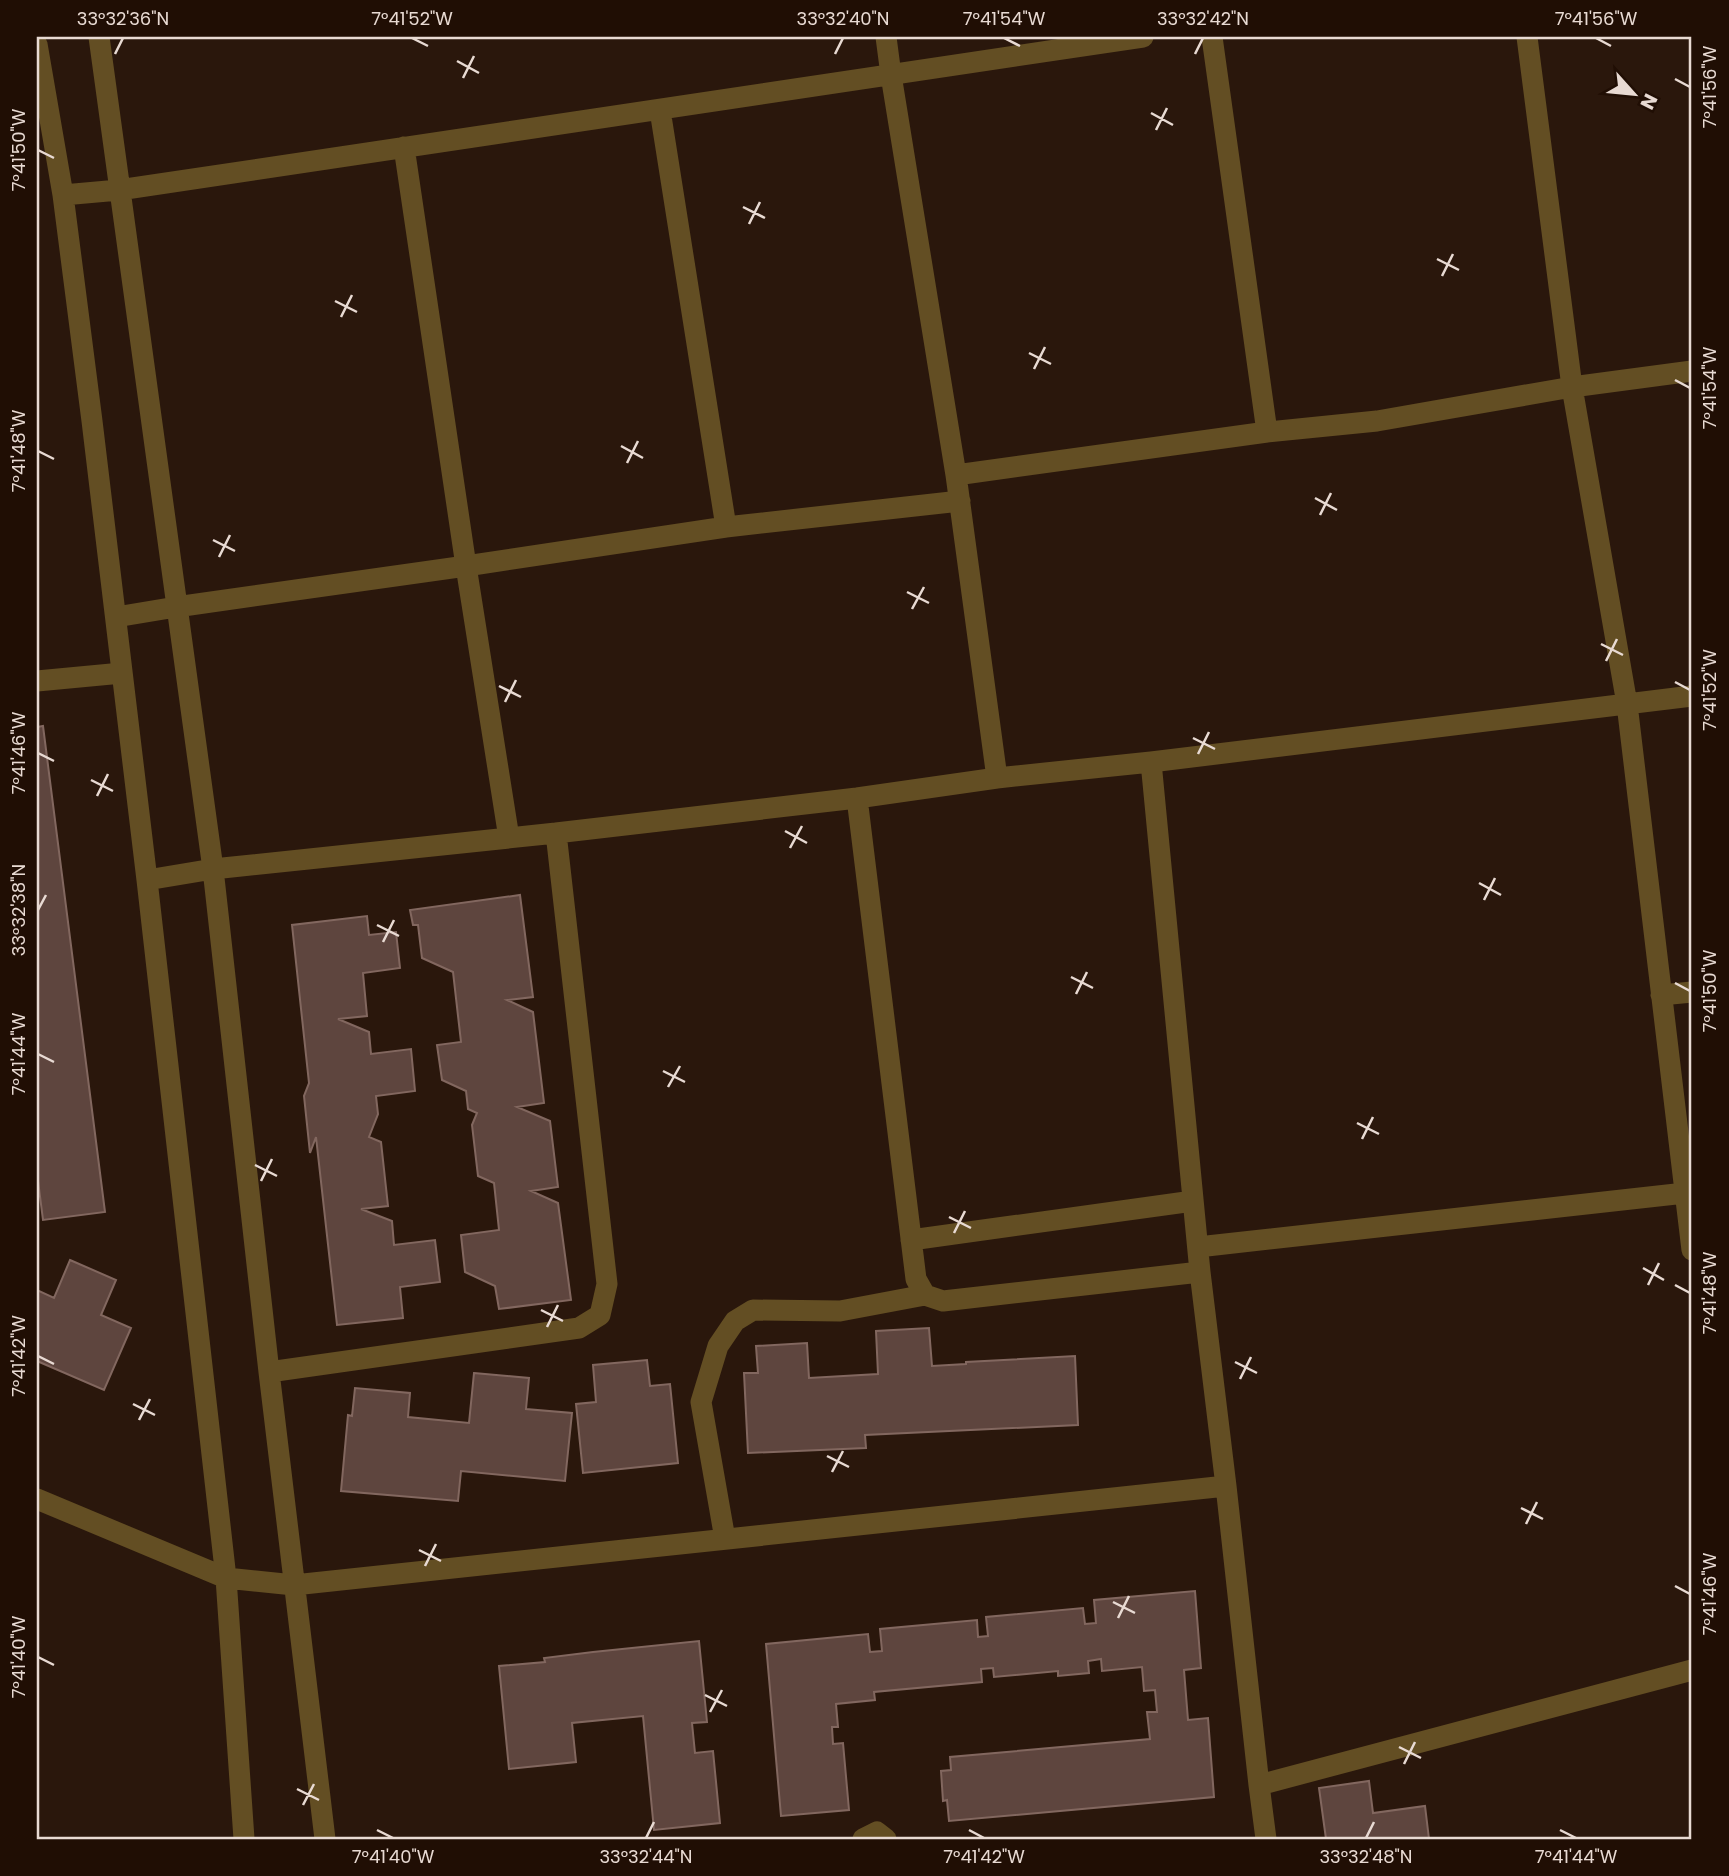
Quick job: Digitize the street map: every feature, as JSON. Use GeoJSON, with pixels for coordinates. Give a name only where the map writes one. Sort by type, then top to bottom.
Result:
{"type":"FeatureCollection","features":[{"type":"Feature","properties":{"kind":"street"},"geometry":{"type":"LineString","coordinates":[[99,37],[213,869],[268,1372],[325,1839]]}},
{"type":"Feature","properties":{"kind":"street"},"geometry":{"type":"LineString","coordinates":[[886,37],[956,474],[997,778]]}},
{"type":"Feature","properties":{"kind":"street"},"geometry":{"type":"LineString","coordinates":[[63,195],[119,190],[1143,37]]}},
{"type":"Feature","properties":{"kind":"street"},"geometry":{"type":"LineString","coordinates":[[1212,37],[1267,432]]}},
{"type":"Feature","properties":{"kind":"street"},"geometry":{"type":"LineString","coordinates":[[1527,37],[1572,387],[1628,704],[1692,1250]]}},
{"type":"Feature","properties":{"kind":"street"},"geometry":{"type":"LineString","coordinates":[[37,44],[63,195],[147,880],[226,1578],[244,1839]]}},
{"type":"Feature","properties":{"kind":"street"},"geometry":{"type":"LineString","coordinates":[[660,110],[726,527]]}},
{"type":"Feature","properties":{"kind":"street"},"geometry":{"type":"LineString","coordinates":[[404,147],[509,838]]}},
{"type":"Feature","properties":{"kind":"street"},"geometry":{"type":"LineString","coordinates":[[956,474],[1267,432],[1377,421],[1572,387],[1692,371]]}},
{"type":"Feature","properties":{"kind":"street"},"geometry":{"type":"LineString","coordinates":[[116,617],[726,527],[960,501]]}},
{"type":"Feature","properties":{"kind":"street"},"geometry":{"type":"LineString","coordinates":[[37,681],[122,673]]}},
{"type":"Feature","properties":{"kind":"street"},"geometry":{"type":"LineString","coordinates":[[147,880],[213,869],[857,798],[997,778],[1151,762],[1692,696]]}},
{"type":"Feature","properties":{"kind":"street"},"geometry":{"type":"LineString","coordinates":[[1151,762],[1200,1272],[1266,1839]]}},
{"type":"Feature","properties":{"kind":"street"},"geometry":{"type":"LineString","coordinates":[[857,798],[916,1279],[926,1295]]}},
{"type":"Feature","properties":{"kind":"street"},"geometry":{"type":"LineString","coordinates":[[268,1372],[579,1328],[600,1315],[607,1284],[556,833]]}},
{"type":"Feature","properties":{"kind":"street"},"geometry":{"type":"LineString","coordinates":[[1661,995],[1692,992]]}},
{"type":"Feature","properties":{"kind":"street"},"geometry":{"type":"LineString","coordinates":[[1198,1247],[1685,1193]]}},
{"type":"Feature","properties":{"kind":"street"},"geometry":{"type":"LineString","coordinates":[[911,1240],[1193,1201]]}},
{"type":"Feature","properties":{"kind":"street"},"geometry":{"type":"LineString","coordinates":[[725,1539],[701,1402],[718,1346],[735,1321],[753,1311],[840,1311],[926,1295],[943,1301],[1200,1272]]}},
{"type":"Feature","properties":{"kind":"street"},"geometry":{"type":"LineString","coordinates":[[37,1499],[226,1578],[295,1585],[1226,1486]]}},
{"type":"Feature","properties":{"kind":"street"},"geometry":{"type":"LineString","coordinates":[[1259,1785],[1692,1670]]}},
{"type":"Feature","properties":{"kind":"street"},"geometry":{"type":"LineString","coordinates":[[863,1839],[877,1832],[886,1839]]}},
{"type":"Feature","properties":{"kind":"building"},"geometry":{"type":"Polygon","coordinates":[[[43,726],[105,1212],[43,1220],[37,1173],[37,727],[43,726]]]}},
{"type":"Feature","properties":{"kind":"building"},"geometry":{"type":"Polygon","coordinates":[[[520,895],[533,997],[507,1000],[533,1012],[544,1103],[517,1107],[550,1121],[558,1187],[531,1191],[558,1203],[571,1300],[499,1309],[495,1286],[465,1272],[461,1235],[499,1230],[494,1183],[478,1176],[472,1125],[477,1113],[468,1109],[466,1091],[442,1080],[437,1045],[461,1042],[453,972],[422,958],[418,925],[413,925],[410,910],[520,895]]]}},
{"type":"Feature","properties":{"kind":"building"},"geometry":{"type":"Polygon","coordinates":[[[367,916],[369,935],[396,932],[400,968],[363,973],[367,1016],[338,1019],[369,1032],[371,1054],[411,1049],[415,1091],[376,1096],[378,1114],[369,1137],[381,1142],[388,1206],[361,1209],[392,1221],[394,1245],[435,1240],[440,1282],[400,1287],[403,1318],[337,1325],[316,1137],[310,1153],[304,1096],[309,1083],[292,925],[367,916]]]}},
{"type":"Feature","properties":{"kind":"building"},"geometry":{"type":"Polygon","coordinates":[[[70,1260],[116,1280],[101,1315],[131,1328],[104,1390],[37,1361],[37,1290],[54,1298],[70,1260]]]}},
{"type":"Feature","properties":{"kind":"building"},"geometry":{"type":"Polygon","coordinates":[[[929,1328],[932,1366],[1075,1356],[1078,1425],[865,1435],[866,1448],[748,1453],[744,1373],[758,1373],[756,1346],[807,1343],[809,1378],[878,1374],[876,1331],[929,1328]]]}},
{"type":"Feature","properties":{"kind":"building"},"geometry":{"type":"Polygon","coordinates":[[[647,1360],[650,1386],[670,1384],[678,1463],[583,1473],[576,1404],[596,1402],[593,1365],[647,1360]]]}},
{"type":"Feature","properties":{"kind":"building"},"geometry":{"type":"Polygon","coordinates":[[[474,1373],[529,1378],[526,1409],[572,1413],[565,1481],[461,1471],[458,1501],[341,1491],[348,1415],[352,1416],[355,1388],[410,1393],[408,1417],[469,1423],[474,1373]]]}},
{"type":"Feature","properties":{"kind":"building"},"geometry":{"type":"Polygon","coordinates":[[[1195,1591],[1201,1668],[1184,1670],[1188,1720],[1208,1718],[1214,1797],[949,1821],[947,1800],[943,1801],[941,1771],[951,1770],[950,1757],[1150,1739],[1147,1712],[1157,1712],[1155,1690],[1144,1691],[1142,1667],[1102,1671],[1101,1659],[1088,1661],[1089,1673],[1058,1676],[1058,1671],[994,1677],[993,1668],[981,1669],[982,1682],[874,1692],[875,1700],[836,1704],[838,1727],[832,1727],[833,1744],[843,1743],[849,1810],[781,1816],[766,1644],[868,1634],[870,1652],[882,1651],[880,1629],[977,1620],[978,1637],[988,1636],[986,1617],[1083,1608],[1085,1624],[1096,1623],[1094,1600],[1195,1591]]]}},
{"type":"Feature","properties":{"kind":"building"},"geometry":{"type":"Polygon","coordinates":[[[699,1641],[707,1722],[692,1723],[695,1753],[713,1751],[720,1823],[654,1830],[643,1716],[572,1723],[576,1762],[509,1769],[499,1666],[545,1662],[544,1658],[699,1641]]]}},
{"type":"Feature","properties":{"kind":"building"},"geometry":{"type":"Polygon","coordinates":[[[1369,1781],[1373,1813],[1425,1806],[1429,1839],[1326,1839],[1319,1788],[1369,1781]]]}}]}
